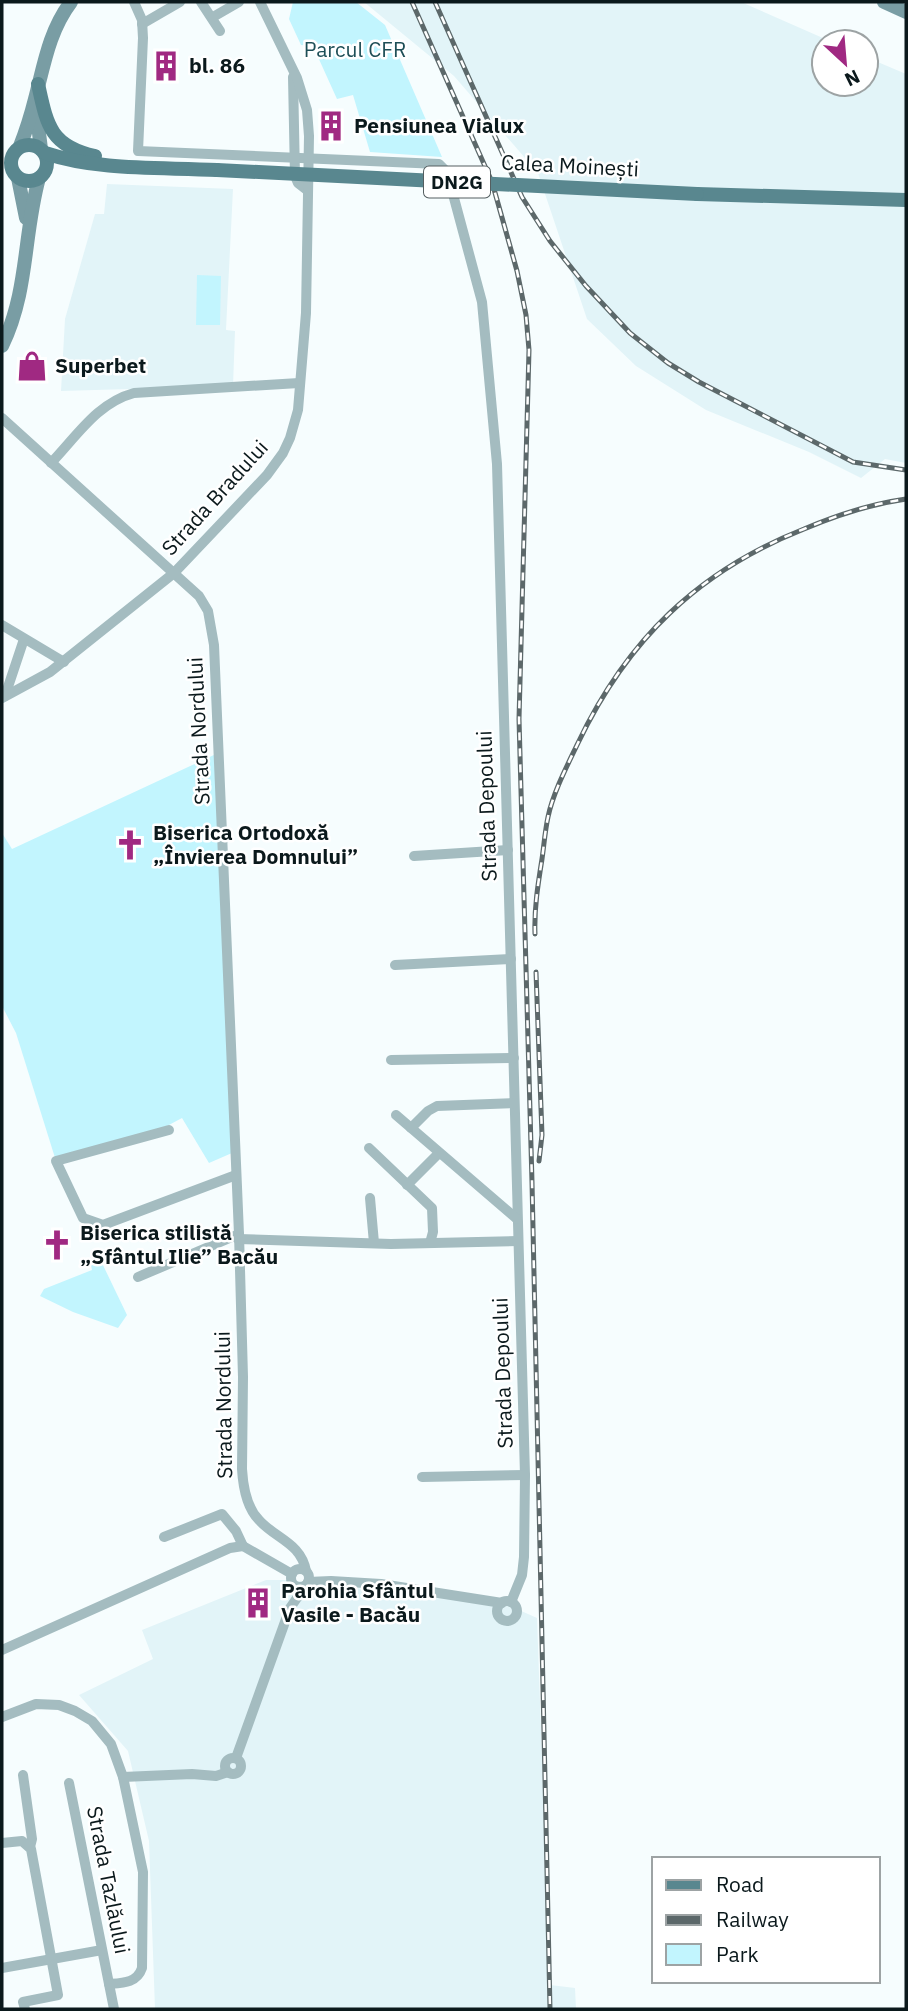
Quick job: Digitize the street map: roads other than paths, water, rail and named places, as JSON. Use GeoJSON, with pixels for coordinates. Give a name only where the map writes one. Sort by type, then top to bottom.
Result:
{"type":"FeatureCollection","features":[{"type":"Feature","properties":{"kind":"main road"},"geometry":{"type":"LineString","coordinates":[[29,240],[23,193],[11,174],[12,152],[35,101],[53,32],[71,2]]}},
{"type":"Feature","properties":{"kind":"main road"},"geometry":{"type":"LineString","coordinates":[[884,2],[906,12]]}},
{"type":"Feature","properties":{"kind":"main road"},"geometry":{"type":"LineString","coordinates":[[38,84],[48,121],[65,147],[141,167]]}},
{"type":"Feature","properties":{"kind":"main road"},"geometry":{"type":"LineString","coordinates":[[2,346],[17,307],[41,176],[47,164],[35,101]]}},
{"type":"Feature","properties":{"kind":"main road"},"geometry":{"type":"LineString","coordinates":[[12,152],[31,144],[43,151]]}},
{"type":"Feature","properties":{"kind":"main road","name":"Calea Moinești"},"geometry":{"type":"LineString","coordinates":[[43,151],[70,161],[107,166],[697,194],[906,200]]}},
{"type":"Feature","properties":{"kind":"main road","name":"Calea Moinești"},"geometry":{"type":"LineString","coordinates":[[41,176],[107,166]]}},
{"type":"Feature","properties":{"kind":"main road"},"geometry":{"type":"LineString","coordinates":[[11,174],[29,181],[41,176]]}},
{"type":"Feature","properties":{"kind":"street"},"geometry":{"type":"LineString","coordinates":[[134,2],[142,24],[180,2]]}},
{"type":"Feature","properties":{"kind":"street"},"geometry":{"type":"LineString","coordinates":[[201,2],[220,31]]}},
{"type":"Feature","properties":{"kind":"street"},"geometry":{"type":"LineString","coordinates":[[213,17],[239,2]]}},
{"type":"Feature","properties":{"kind":"street","name":"Strada Bradului"},"geometry":{"type":"LineString","coordinates":[[4,697],[64,662],[174,573],[267,475],[283,453],[295,423],[306,313],[307,110],[292,69],[260,2]]}},
{"type":"Feature","properties":{"kind":"street","name":"Strada Depoului"},"geometry":{"type":"LineString","coordinates":[[142,24],[138,150],[439,164],[447,172],[476,274],[486,327],[497,464],[525,1475],[524,1557],[518,1586],[506,1605],[381,1584],[301,1577]]}},
{"type":"Feature","properties":{"kind":"street"},"geometry":{"type":"LineString","coordinates":[[292,69],[295,176],[307,193]]}},
{"type":"Feature","properties":{"kind":"street"},"geometry":{"type":"LineString","coordinates":[[51,463],[96,413],[120,397],[134,393],[299,383]]}},
{"type":"Feature","properties":{"kind":"street","name":"Strada Nordului"},"geometry":{"type":"LineString","coordinates":[[2,418],[199,596],[208,611],[214,645],[236,1175],[243,1377],[242,1469],[245,1494],[259,1520],[290,1543],[297,1553],[301,1577]]}},
{"type":"Feature","properties":{"kind":"street"},"geometry":{"type":"LineString","coordinates":[[2,625],[64,662]]}},
{"type":"Feature","properties":{"kind":"street"},"geometry":{"type":"LineString","coordinates":[[4,697],[24,639]]}},
{"type":"Feature","properties":{"kind":"street"},"geometry":{"type":"LineString","coordinates":[[414,856],[508,850]]}},
{"type":"Feature","properties":{"kind":"street"},"geometry":{"type":"LineString","coordinates":[[396,965],[511,959]]}},
{"type":"Feature","properties":{"kind":"street"},"geometry":{"type":"LineString","coordinates":[[391,1060],[514,1058]]}},
{"type":"Feature","properties":{"kind":"street"},"geometry":{"type":"LineString","coordinates":[[411,1128],[437,1106],[514,1103]]}},
{"type":"Feature","properties":{"kind":"street"},"geometry":{"type":"LineString","coordinates":[[396,1115],[517,1219]]}},
{"type":"Feature","properties":{"kind":"street"},"geometry":{"type":"LineString","coordinates":[[169,1130],[57,1161],[83,1218],[103,1225],[236,1175]]}},
{"type":"Feature","properties":{"kind":"street"},"geometry":{"type":"LineString","coordinates":[[369,1148],[432,1208],[433,1232],[430,1243]]}},
{"type":"Feature","properties":{"kind":"street"},"geometry":{"type":"LineString","coordinates":[[407,1185],[439,1153]]}},
{"type":"Feature","properties":{"kind":"street"},"geometry":{"type":"LineString","coordinates":[[369,1198],[374,1243]]}},
{"type":"Feature","properties":{"kind":"street"},"geometry":{"type":"LineString","coordinates":[[138,1277],[238,1237],[374,1243],[518,1241]]}},
{"type":"Feature","properties":{"kind":"street"},"geometry":{"type":"LineString","coordinates":[[422,1477],[525,1475]]}},
{"type":"Feature","properties":{"kind":"street"},"geometry":{"type":"LineString","coordinates":[[123,1777],[192,1774],[230,1764],[301,1577],[243,1546],[236,1531],[222,1514],[164,1537]]}},
{"type":"Feature","properties":{"kind":"street"},"geometry":{"type":"LineString","coordinates":[[2,1650],[230,1548],[243,1546]]}},
{"type":"Feature","properties":{"kind":"street","name":"Strada Tazlăului"},"geometry":{"type":"LineString","coordinates":[[2,1717],[36,1704],[58,1705],[75,1711],[92,1721],[103,1732],[119,1760],[143,1872],[142,1968],[135,1979],[125,1983],[109,1983]]}},
{"type":"Feature","properties":{"kind":"street"},"geometry":{"type":"LineString","coordinates":[[23,1775],[33,1839],[30,1847],[58,1995],[23,2002],[24,2009]]}},
{"type":"Feature","properties":{"kind":"street","name":"Strada Tazlăului"},"geometry":{"type":"LineString","coordinates":[[69,1783],[114,2009]]}},
{"type":"Feature","properties":{"kind":"street"},"geometry":{"type":"LineString","coordinates":[[2,1843],[22,1841],[30,1847]]}},
{"type":"Feature","properties":{"kind":"street"},"geometry":{"type":"LineString","coordinates":[[2,1968],[102,1950]]}},
{"type":"Feature","properties":{"kind":"railway"},"geometry":{"type":"LineString","coordinates":[[412,2],[492,182],[517,271],[526,315],[529,350],[519,719],[550,2009]]}},
{"type":"Feature","properties":{"kind":"railway"},"geometry":{"type":"LineString","coordinates":[[435,2],[522,197],[550,241],[586,286],[630,333],[668,363],[699,382],[853,462],[906,470]]}},
{"type":"Feature","properties":{"kind":"railway"},"geometry":{"type":"LineString","coordinates":[[535,934],[538,887],[553,799],[597,706],[643,641],[699,588],[766,546],[842,515],[906,499]]}},
{"type":"Feature","properties":{"kind":"railway"},"geometry":{"type":"LineString","coordinates":[[536,972],[542,1135],[539,1161]]}},
{"type":"Feature","properties":{"kind":"place","name":"bl. 86"},"geometry":{"type":"Point","coordinates":[166,66]}},
{"type":"Feature","properties":{"kind":"place","name":"Pensiunea Vialux"},"geometry":{"type":"Point","coordinates":[331,126]}},
{"type":"Feature","properties":{"kind":"place","name":"Superbet"},"geometry":{"type":"Point","coordinates":[32,366]}},
{"type":"Feature","properties":{"kind":"place","name":"Biserica Ortodoxă „Învierea Domnului”"},"geometry":{"type":"Point","coordinates":[130,845]}},
{"type":"Feature","properties":{"kind":"place","name":"Biserica stilistă „Sfântul Ilie” Bacău"},"geometry":{"type":"Point","coordinates":[57,1245]}},
{"type":"Feature","properties":{"kind":"place","name":"Parohia Sfântul Vasile - Bacău"},"geometry":{"type":"Point","coordinates":[258,1603]}},
{"type":"Feature","properties":{"kind":"park label","name":"Parcul CFR"},"geometry":{"type":"Point","coordinates":[355,50]}}]}
